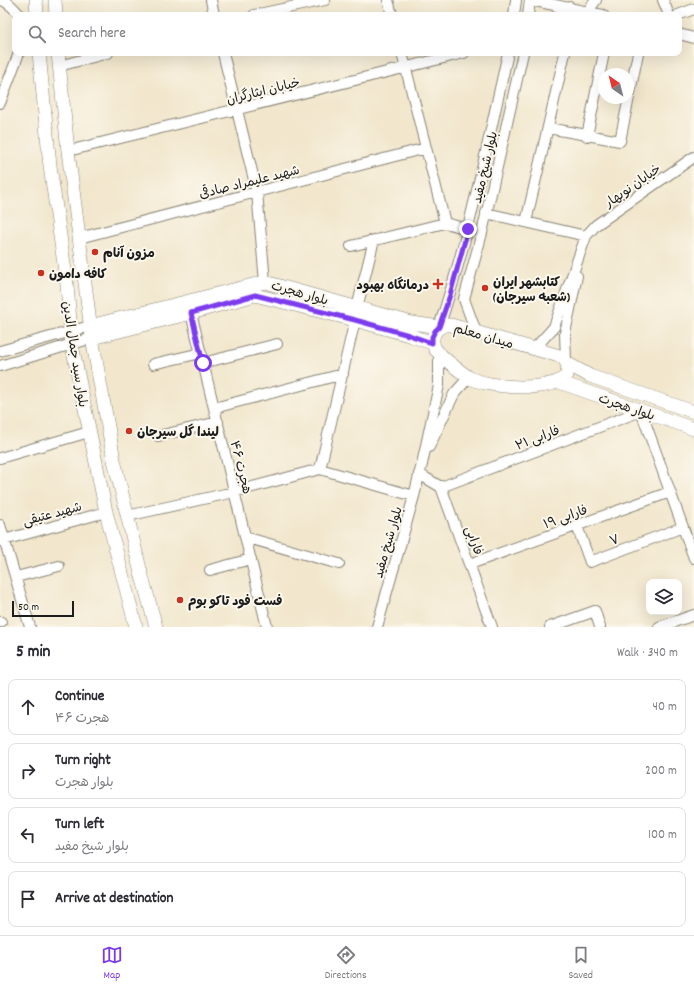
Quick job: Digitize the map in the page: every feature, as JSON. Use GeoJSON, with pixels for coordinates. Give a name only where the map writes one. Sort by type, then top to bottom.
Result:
{"type":"FeatureCollection","features":[{"type":"Feature","properties":{"kind":"main road"},"geometry":{"type":"LineString","coordinates":[[36,0],[37,12]]}},
{"type":"Feature","properties":{"kind":"main road"},"geometry":{"type":"LineString","coordinates":[[55,0],[56,12]]}},
{"type":"Feature","properties":{"kind":"main road","name":"بلوار سید جمال الدین"},"geometry":{"type":"LineString","coordinates":[[39,56],[50,166],[66,285],[72,345],[106,512],[136,627]]}},
{"type":"Feature","properties":{"kind":"main road","name":"بلوار سید جمال الدین"},"geometry":{"type":"LineString","coordinates":[[58,56],[68,152],[91,332],[114,460],[156,627]]}},
{"type":"Feature","properties":{"kind":"main road","name":"بلوار هجرت"},"geometry":{"type":"LineString","coordinates":[[91,332],[265,282],[356,314],[409,335],[436,348]]}},
{"type":"Feature","properties":{"kind":"main road","name":"بلوار هجرت"},"geometry":{"type":"LineString","coordinates":[[91,332],[191,313],[255,295],[356,314],[439,327]]}},
{"type":"Feature","properties":{"kind":"main road","name":"میدان معلم"},"geometry":{"type":"LineString","coordinates":[[436,348],[432,337],[435,331],[439,327],[451,325],[563,357],[567,362]]}},
{"type":"Feature","properties":{"kind":"main road"},"geometry":{"type":"LineString","coordinates":[[436,348],[469,377],[491,384],[512,387],[538,386],[559,382],[567,375],[567,362]]}},
{"type":"Feature","properties":{"kind":"main road","name":"بلوار هجرت"},"geometry":{"type":"LineString","coordinates":[[567,362],[590,376],[694,412]]}},
{"type":"Feature","properties":{"kind":"main road","name":"بلوار هجرت"},"geometry":{"type":"LineString","coordinates":[[559,382],[641,412],[670,420],[694,429]]}},
{"type":"Feature","properties":{"kind":"street"},"geometry":{"type":"LineString","coordinates":[[1,0],[12,6],[17,12]]}},
{"type":"Feature","properties":{"kind":"street"},"geometry":{"type":"LineString","coordinates":[[211,0],[213,12]]}},
{"type":"Feature","properties":{"kind":"street"},"geometry":{"type":"LineString","coordinates":[[268,12],[325,0]]}},
{"type":"Feature","properties":{"kind":"street"},"geometry":{"type":"LineString","coordinates":[[388,0],[391,12]]}},
{"type":"Feature","properties":{"kind":"street"},"geometry":{"type":"LineString","coordinates":[[514,12],[516,0]]}},
{"type":"Feature","properties":{"kind":"street"},"geometry":{"type":"LineString","coordinates":[[528,12],[530,0],[592,12]]}},
{"type":"Feature","properties":{"kind":"street"},"geometry":{"type":"LineString","coordinates":[[588,11],[596,0]]}},
{"type":"Feature","properties":{"kind":"street"},"geometry":{"type":"LineString","coordinates":[[663,0],[668,12]]}},
{"type":"Feature","properties":{"kind":"street"},"geometry":{"type":"LineString","coordinates":[[682,14],[694,9]]}},
{"type":"Feature","properties":{"kind":"street"},"geometry":{"type":"LineString","coordinates":[[682,35],[694,38]]}},
{"type":"Feature","properties":{"kind":"street"},"geometry":{"type":"LineString","coordinates":[[0,103],[18,56]]}},
{"type":"Feature","properties":{"kind":"street"},"geometry":{"type":"LineString","coordinates":[[59,66],[97,56]]}},
{"type":"Feature","properties":{"kind":"street"},"geometry":{"type":"LineString","coordinates":[[224,56],[257,192],[265,282]]}},
{"type":"Feature","properties":{"kind":"street"},"geometry":{"type":"LineString","coordinates":[[403,56],[445,223]]}},
{"type":"Feature","properties":{"kind":"street","name":"خیابان ایثارگران"},"geometry":{"type":"LineString","coordinates":[[68,152],[452,56]]}},
{"type":"Feature","properties":{"kind":"street","name":"بلوار شیخ مفید"},"geometry":{"type":"LineString","coordinates":[[439,327],[450,295],[468,229],[507,56]]}},
{"type":"Feature","properties":{"kind":"street","name":"بلوار شیخ مفید"},"geometry":{"type":"LineString","coordinates":[[464,299],[486,213],[522,56]]}},
{"type":"Feature","properties":{"kind":"street"},"geometry":{"type":"LineString","coordinates":[[526,222],[563,56]]}},
{"type":"Feature","properties":{"kind":"street"},"geometry":{"type":"LineString","coordinates":[[587,136],[603,56]]}},
{"type":"Feature","properties":{"kind":"street"},"geometry":{"type":"LineString","coordinates":[[548,128],[620,141],[637,56]]}},
{"type":"Feature","properties":{"kind":"street","name":"شهید علیمراد صادقی"},"geometry":{"type":"LineString","coordinates":[[79,238],[426,148]]}},
{"type":"Feature","properties":{"kind":"street","name":"خیابان نوبهار"},"geometry":{"type":"LineString","coordinates":[[586,236],[596,225],[694,157]]}},
{"type":"Feature","properties":{"kind":"street"},"geometry":{"type":"LineString","coordinates":[[486,213],[586,236]]}},
{"type":"Feature","properties":{"kind":"street"},"geometry":{"type":"LineString","coordinates":[[351,246],[445,223],[468,229]]}},
{"type":"Feature","properties":{"kind":"street"},"geometry":{"type":"LineString","coordinates":[[534,349],[554,327],[586,236]]}},
{"type":"Feature","properties":{"kind":"street"},"geometry":{"type":"LineString","coordinates":[[567,362],[565,333],[586,236]]}},
{"type":"Feature","properties":{"kind":"street"},"geometry":{"type":"LineString","coordinates":[[320,469],[374,240]]}},
{"type":"Feature","properties":{"kind":"street"},"geometry":{"type":"LineString","coordinates":[[450,295],[456,299],[464,299],[476,332]]}},
{"type":"Feature","properties":{"kind":"street","name":"هجرت ۴۶"},"geometry":{"type":"LineString","coordinates":[[191,313],[267,627]]}},
{"type":"Feature","properties":{"kind":"street"},"geometry":{"type":"LineString","coordinates":[[554,327],[565,333]]}},
{"type":"Feature","properties":{"kind":"street"},"geometry":{"type":"LineString","coordinates":[[0,351],[70,331],[91,332]]}},
{"type":"Feature","properties":{"kind":"street"},"geometry":{"type":"LineString","coordinates":[[0,366],[72,345],[91,332]]}},
{"type":"Feature","properties":{"kind":"street"},"geometry":{"type":"LineString","coordinates":[[203,363],[277,344]]}},
{"type":"Feature","properties":{"kind":"street"},"geometry":{"type":"LineString","coordinates":[[422,464],[439,386],[436,348]]}},
{"type":"Feature","properties":{"kind":"street"},"geometry":{"type":"LineString","coordinates":[[153,364],[201,353]]}},
{"type":"Feature","properties":{"kind":"street"},"geometry":{"type":"LineString","coordinates":[[214,408],[343,374]]}},
{"type":"Feature","properties":{"kind":"street"},"geometry":{"type":"LineString","coordinates":[[422,464],[454,394],[469,377]]}},
{"type":"Feature","properties":{"kind":"street"},"geometry":{"type":"LineString","coordinates":[[439,386],[446,388],[454,394]]}},
{"type":"Feature","properties":{"kind":"street"},"geometry":{"type":"LineString","coordinates":[[641,412],[683,527],[691,540],[694,558]]}},
{"type":"Feature","properties":{"kind":"street","name":"فارابی ۲۱"},"geometry":{"type":"LineString","coordinates":[[441,487],[641,412]]}},
{"type":"Feature","properties":{"kind":"street"},"geometry":{"type":"LineString","coordinates":[[158,436],[218,422]]}},
{"type":"Feature","properties":{"kind":"street"},"geometry":{"type":"LineString","coordinates":[[0,458],[89,432]]}},
{"type":"Feature","properties":{"kind":"street","name":"بلوار شیخ مفید"},"geometry":{"type":"LineString","coordinates":[[377,627],[422,464]]}},
{"type":"Feature","properties":{"kind":"street"},"geometry":{"type":"LineString","coordinates":[[127,516],[234,492],[320,469],[414,496]]}},
{"type":"Feature","properties":{"kind":"street"},"geometry":{"type":"LineString","coordinates":[[419,474],[441,487]]}},
{"type":"Feature","properties":{"kind":"street","name":"فارابی"},"geometry":{"type":"LineString","coordinates":[[441,487],[492,627]]}},
{"type":"Feature","properties":{"kind":"street","name":"فارابی ۱۹"},"geometry":{"type":"LineString","coordinates":[[470,564],[670,492]]}},
{"type":"Feature","properties":{"kind":"street","name":"شهید عتیقی"},"geometry":{"type":"LineString","coordinates":[[2,540],[106,512]]}},
{"type":"Feature","properties":{"kind":"street"},"geometry":{"type":"LineString","coordinates":[[0,526],[2,540],[16,577],[30,627]]}},
{"type":"Feature","properties":{"kind":"street","name":"۷"},"geometry":{"type":"LineString","coordinates":[[577,526],[590,562],[683,527]]}},
{"type":"Feature","properties":{"kind":"street"},"geometry":{"type":"LineString","coordinates":[[245,537],[339,564]]}},
{"type":"Feature","properties":{"kind":"street"},"geometry":{"type":"LineString","coordinates":[[210,570],[250,559]]}},
{"type":"Feature","properties":{"kind":"street"},"geometry":{"type":"LineString","coordinates":[[16,577],[59,566]]}},
{"type":"Feature","properties":{"kind":"street"},"geometry":{"type":"LineString","coordinates":[[550,627],[595,611],[600,627]]}},
{"type":"Feature","properties":{"kind":"street"},"geometry":{"type":"LineString","coordinates":[[659,627],[694,615]]}},
{"type":"Feature","properties":{"kind":"place","name":"مزون آنام"},"geometry":{"type":"Point","coordinates":[95,252]}},
{"type":"Feature","properties":{"kind":"place","name":"کافه دامون"},"geometry":{"type":"Point","coordinates":[41,273]}},
{"type":"Feature","properties":{"kind":"place","name":"درمانگاه بهبود"},"geometry":{"type":"Point","coordinates":[438,284]}},
{"type":"Feature","properties":{"kind":"place","name":"کتابشهر ایران (شعبه سیرجان)"},"geometry":{"type":"Point","coordinates":[485,288]}},
{"type":"Feature","properties":{"kind":"place","name":"لیندا گل سیرجان"},"geometry":{"type":"Point","coordinates":[129,431]}},
{"type":"Feature","properties":{"kind":"place","name":"فست فود تاکو بوم"},"geometry":{"type":"Point","coordinates":[180,600]}},
{"type":"Feature","properties":{"kind":"route"},"geometry":{"type":"LineString","coordinates":[[203,363],[191,313],[255,295],[355,320],[432,343],[432,337],[439,327],[450,295],[468,229]]}}]}
